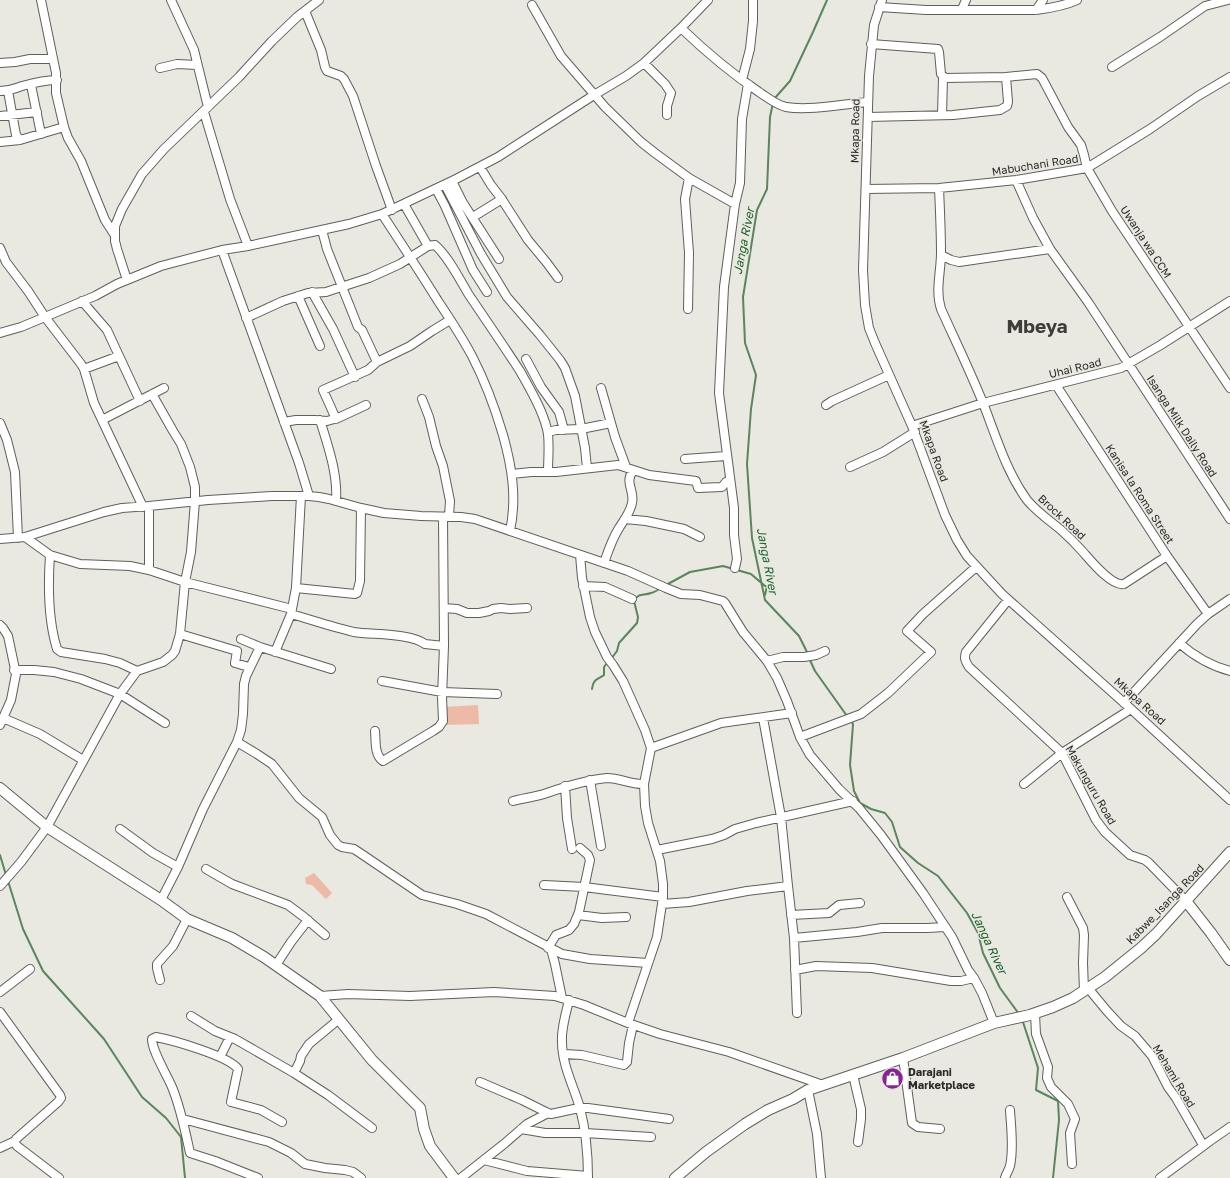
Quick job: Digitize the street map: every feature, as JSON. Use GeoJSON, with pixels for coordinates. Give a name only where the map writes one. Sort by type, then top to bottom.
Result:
{"type":"FeatureCollection","features":[{"type":"Feature","properties":{"kind":"street"},"geometry":{"type":"LineString","coordinates":[[41,0],[57,80],[56,93],[64,127],[68,138],[79,157],[105,220],[114,234]]}},
{"type":"Feature","properties":{"kind":"street"},"geometry":{"type":"LineString","coordinates":[[171,0],[194,50],[206,109],[230,199],[248,246]]}},
{"type":"Feature","properties":{"kind":"street"},"geometry":{"type":"LineString","coordinates":[[127,280],[117,249],[114,234],[115,226],[122,209],[142,174],[164,149],[239,77],[272,41],[304,11],[319,0]]}},
{"type":"Feature","properties":{"kind":"street"},"geometry":{"type":"LineString","coordinates":[[0,333],[21,327],[161,266],[222,250],[248,246],[349,224],[392,210],[449,183],[498,157],[626,76],[644,63],[708,0]]}},
{"type":"Feature","properties":{"kind":"street"},"geometry":{"type":"LineString","coordinates":[[735,568],[737,559],[734,535],[734,508],[729,481],[719,386],[724,287],[735,204],[740,183],[742,119],[753,21],[753,0]]}},
{"type":"Feature","properties":{"kind":"street"},"geometry":{"type":"LineString","coordinates":[[962,9],[966,0]]}},
{"type":"Feature","properties":{"kind":"street"},"geometry":{"type":"LineString","coordinates":[[1036,10],[1043,0]]}},
{"type":"Feature","properties":{"kind":"street"},"geometry":{"type":"LineString","coordinates":[[881,3],[926,10],[1036,10],[1063,2],[1077,0]]}},
{"type":"Feature","properties":{"kind":"street"},"geometry":{"type":"LineString","coordinates":[[1112,67],[1160,37],[1205,6],[1228,0]]}},
{"type":"Feature","properties":{"kind":"street","name":"Mkapa Road"},"geometry":{"type":"LineString","coordinates":[[881,3],[874,25],[869,76],[863,270],[865,305],[869,328],[913,429],[948,522],[962,550],[976,567],[1008,600],[1230,800]]}},
{"type":"Feature","properties":{"kind":"street"},"geometry":{"type":"LineString","coordinates":[[532,5],[561,56],[605,107],[641,142],[689,178],[735,204]]}},
{"type":"Feature","properties":{"kind":"street"},"geometry":{"type":"LineString","coordinates":[[304,11],[321,50],[327,71],[344,79],[353,96],[392,210]]}},
{"type":"Feature","properties":{"kind":"street"},"geometry":{"type":"LineString","coordinates":[[681,28],[713,58],[770,99],[784,106],[804,108],[868,102]]}},
{"type":"Feature","properties":{"kind":"street"},"geometry":{"type":"LineString","coordinates":[[871,44],[938,49],[941,74],[943,78],[942,115]]}},
{"type":"Feature","properties":{"kind":"street"},"geometry":{"type":"LineString","coordinates":[[0,63],[30,59],[53,59]]}},
{"type":"Feature","properties":{"kind":"street"},"geometry":{"type":"LineString","coordinates":[[644,63],[670,90],[671,96],[667,106],[667,115]]}},
{"type":"Feature","properties":{"kind":"street"},"geometry":{"type":"LineString","coordinates":[[160,68],[177,64],[197,65]]}},
{"type":"Feature","properties":{"kind":"street","name":"Uwanja wa CCM"},"geometry":{"type":"LineString","coordinates":[[943,78],[1006,77],[1037,74],[1042,78],[1068,127],[1081,145],[1087,168],[1117,218],[1230,388]]}},
{"type":"Feature","properties":{"kind":"street"},"geometry":{"type":"LineString","coordinates":[[868,117],[993,112],[1004,109],[1008,102],[1006,77]]}},
{"type":"Feature","properties":{"kind":"street","name":"Mabuchani Road"},"geometry":{"type":"LineString","coordinates":[[866,189],[940,188],[1016,180],[1087,168],[1230,77]]}},
{"type":"Feature","properties":{"kind":"street"},"geometry":{"type":"LineString","coordinates":[[20,140],[16,135],[13,115],[4,91],[45,81],[57,80]]}},
{"type":"Feature","properties":{"kind":"street"},"geometry":{"type":"LineString","coordinates":[[31,85],[42,134]]}},
{"type":"Feature","properties":{"kind":"street"},"geometry":{"type":"LineString","coordinates":[[0,116],[38,112]]}},
{"type":"Feature","properties":{"kind":"street"},"geometry":{"type":"LineString","coordinates":[[0,142],[20,140],[64,127]]}},
{"type":"Feature","properties":{"kind":"street"},"geometry":{"type":"LineString","coordinates":[[480,167],[528,240],[547,262],[558,278]]}},
{"type":"Feature","properties":{"kind":"street"},"geometry":{"type":"LineString","coordinates":[[688,309],[689,253],[685,199],[689,178]]}},
{"type":"Feature","properties":{"kind":"street","name":"Isanga Milk Daily Road"},"geometry":{"type":"LineString","coordinates":[[1016,180],[1033,218],[1050,249],[1088,302],[1230,519]]}},
{"type":"Feature","properties":{"kind":"street"},"geometry":{"type":"LineString","coordinates":[[449,183],[473,217],[499,259]]}},
{"type":"Feature","properties":{"kind":"street"},"geometry":{"type":"LineString","coordinates":[[449,183],[481,254],[507,297],[563,364],[573,389],[587,468]]}},
{"type":"Feature","properties":{"kind":"street"},"geometry":{"type":"LineString","coordinates":[[940,188],[941,255],[937,291],[938,301],[983,403]]}},
{"type":"Feature","properties":{"kind":"street"},"geometry":{"type":"LineString","coordinates":[[436,189],[446,206],[473,270],[487,292]]}},
{"type":"Feature","properties":{"kind":"street"},"geometry":{"type":"LineString","coordinates":[[473,217],[502,199]]}},
{"type":"Feature","properties":{"kind":"street"},"geometry":{"type":"LineString","coordinates":[[404,204],[428,246]]}},
{"type":"Feature","properties":{"kind":"street"},"geometry":{"type":"LineString","coordinates":[[382,214],[472,356],[488,392],[507,448],[512,474],[514,514],[510,531]]}},
{"type":"Feature","properties":{"kind":"street"},"geometry":{"type":"LineString","coordinates":[[322,230],[327,249],[358,327],[362,330],[377,362]]}},
{"type":"Feature","properties":{"kind":"street"},"geometry":{"type":"LineString","coordinates":[[246,318],[272,305],[298,296],[312,292],[326,292],[379,274],[410,258],[428,246],[433,244],[436,245],[504,346],[531,391],[544,418],[548,432],[548,472]]}},
{"type":"Feature","properties":{"kind":"street"},"geometry":{"type":"LineString","coordinates":[[0,248],[6,262],[84,369],[92,396],[102,420],[146,507],[149,570]]}},
{"type":"Feature","properties":{"kind":"street"},"geometry":{"type":"LineString","coordinates":[[941,255],[959,262],[1050,249]]}},
{"type":"Feature","properties":{"kind":"street"},"geometry":{"type":"LineString","coordinates":[[222,250],[284,422],[305,496],[296,588],[292,612],[276,652]]}},
{"type":"Feature","properties":{"kind":"street"},"geometry":{"type":"LineString","coordinates":[[312,292],[333,329],[355,376]]}},
{"type":"Feature","properties":{"kind":"street"},"geometry":{"type":"LineString","coordinates":[[298,296],[320,346]]}},
{"type":"Feature","properties":{"kind":"street"},"geometry":{"type":"LineString","coordinates":[[82,301],[107,330],[140,401]]}},
{"type":"Feature","properties":{"kind":"street","name":"Uhai Road"},"geometry":{"type":"LineString","coordinates":[[850,467],[883,452],[913,429],[983,403],[1114,370],[1128,364],[1189,328],[1230,301]]}},
{"type":"Feature","properties":{"kind":"street"},"geometry":{"type":"LineString","coordinates":[[336,419],[323,390],[368,370],[377,362],[410,346],[450,320]]}},
{"type":"Feature","properties":{"kind":"street"},"geometry":{"type":"LineString","coordinates":[[84,369],[119,356]]}},
{"type":"Feature","properties":{"kind":"street"},"geometry":{"type":"LineString","coordinates":[[526,359],[541,387],[559,412],[564,430]]}},
{"type":"Feature","properties":{"kind":"street"},"geometry":{"type":"LineString","coordinates":[[826,405],[832,400],[889,374]]}},
{"type":"Feature","properties":{"kind":"street","name":"Kanisa la Roma Street"},"geometry":{"type":"LineString","coordinates":[[1056,384],[1167,556],[1208,614]]}},
{"type":"Feature","properties":{"kind":"street"},"geometry":{"type":"LineString","coordinates":[[102,420],[164,388]]}},
{"type":"Feature","properties":{"kind":"street"},"geometry":{"type":"LineString","coordinates":[[601,388],[611,423],[629,469],[628,478],[633,499],[629,512],[618,529],[604,563]]}},
{"type":"Feature","properties":{"kind":"street"},"geometry":{"type":"LineString","coordinates":[[2,883],[21,862],[47,827],[120,694],[137,672],[163,662],[175,652],[180,634],[185,582],[191,552],[195,487],[184,450],[152,394]]}},
{"type":"Feature","properties":{"kind":"street"},"geometry":{"type":"LineString","coordinates":[[375,731],[378,755],[380,759],[385,760],[439,727],[443,721],[442,692],[446,516],[450,501],[429,417],[422,399]]}},
{"type":"Feature","properties":{"kind":"street","name":"Brock Road"},"geometry":{"type":"LineString","coordinates":[[983,403],[1006,464],[1028,500],[1043,516],[1071,539],[1106,576],[1119,584],[1124,584],[1167,556]]}},
{"type":"Feature","properties":{"kind":"street"},"geometry":{"type":"LineString","coordinates":[[284,422],[296,420],[327,421],[336,419],[366,405]]}},
{"type":"Feature","properties":{"kind":"street"},"geometry":{"type":"LineString","coordinates":[[320,420],[336,480],[336,501]]}},
{"type":"Feature","properties":{"kind":"street"},"geometry":{"type":"LineString","coordinates":[[0,423],[7,440],[15,472],[21,537]]}},
{"type":"Feature","properties":{"kind":"street"},"geometry":{"type":"LineString","coordinates":[[548,432],[611,423]]}},
{"type":"Feature","properties":{"kind":"street"},"geometry":{"type":"LineString","coordinates":[[685,459],[726,456]]}},
{"type":"Feature","properties":{"kind":"street"},"geometry":{"type":"LineString","coordinates":[[512,474],[556,472],[618,466],[649,475],[696,481],[698,488],[722,487],[729,481]]}},
{"type":"Feature","properties":{"kind":"street"},"geometry":{"type":"LineString","coordinates":[[0,539],[21,537],[122,508],[146,507],[195,501],[272,496],[305,496],[336,501],[361,508],[398,515],[446,516],[475,519],[632,572],[664,587],[686,595],[695,595],[723,601],[743,632],[767,660],[778,678],[805,748],[814,761],[839,789],[859,808],[881,835],[923,893],[945,927],[960,952],[968,970],[974,978],[994,1024]]}},
{"type":"Feature","properties":{"kind":"street"},"geometry":{"type":"LineString","coordinates":[[296,588],[357,593],[360,581],[361,508]]}},
{"type":"Feature","properties":{"kind":"street"},"geometry":{"type":"LineString","coordinates":[[625,519],[646,521],[684,529],[700,537]]}},
{"type":"Feature","properties":{"kind":"street"},"geometry":{"type":"LineString","coordinates":[[21,537],[50,555],[80,564],[130,566],[149,570],[352,631],[393,635],[410,638],[425,644],[444,646]]}},
{"type":"Feature","properties":{"kind":"street"},"geometry":{"type":"LineString","coordinates":[[50,555],[49,592],[57,648],[61,652],[106,659],[120,663],[137,672]]}},
{"type":"Feature","properties":{"kind":"street"},"geometry":{"type":"LineString","coordinates":[[564,1054],[582,1055],[624,1065],[627,1062],[631,1024],[658,933],[662,900],[662,871],[648,823],[645,806],[644,784],[651,748],[645,730],[625,688],[607,657],[595,632],[590,617],[581,569],[580,555]]}},
{"type":"Feature","properties":{"kind":"street"},"geometry":{"type":"LineString","coordinates":[[800,737],[861,714],[888,693],[931,652],[907,631],[923,614],[976,567]]}},
{"type":"Feature","properties":{"kind":"street"},"geometry":{"type":"LineString","coordinates":[[584,586],[606,587],[632,599]]}},
{"type":"Feature","properties":{"kind":"street"},"geometry":{"type":"LineString","coordinates":[[1024,784],[1062,753],[1127,706],[1179,643],[1208,614],[1230,599]]}},
{"type":"Feature","properties":{"kind":"street","name":"Makunguru Road"},"geometry":{"type":"LineString","coordinates":[[1008,600],[966,652],[964,657],[966,662],[969,667],[1062,753],[1100,826],[1130,855],[1145,860],[1149,863],[1186,901]]}},
{"type":"Feature","properties":{"kind":"street"},"geometry":{"type":"LineString","coordinates":[[444,608],[457,609],[467,613],[479,613],[501,608],[527,608]]}},
{"type":"Feature","properties":{"kind":"street"},"geometry":{"type":"LineString","coordinates":[[0,625],[8,636],[15,678],[12,694],[1,721],[40,734],[84,760]]}},
{"type":"Feature","properties":{"kind":"street"},"geometry":{"type":"LineString","coordinates":[[180,634],[237,651],[235,663],[249,668]]}},
{"type":"Feature","properties":{"kind":"street"},"geometry":{"type":"LineString","coordinates":[[241,639],[260,648],[331,669]]}},
{"type":"Feature","properties":{"kind":"street"},"geometry":{"type":"LineString","coordinates":[[1179,643],[1194,655],[1230,671]]}},
{"type":"Feature","properties":{"kind":"street"},"geometry":{"type":"LineString","coordinates":[[161,900],[178,867],[193,829],[237,742],[241,730],[243,714],[244,684],[249,668],[260,648]]}},
{"type":"Feature","properties":{"kind":"street"},"geometry":{"type":"LineString","coordinates":[[767,660],[783,657],[804,657],[816,655],[825,651]]}},
{"type":"Feature","properties":{"kind":"street"},"geometry":{"type":"LineString","coordinates":[[14,670],[54,672],[71,676],[120,694],[165,723]]}},
{"type":"Feature","properties":{"kind":"street"},"geometry":{"type":"LineString","coordinates":[[382,681],[442,692],[497,694]]}},
{"type":"Feature","properties":{"kind":"street"},"geometry":{"type":"LineString","coordinates":[[651,748],[721,723],[792,713]]}},
{"type":"Feature","properties":{"kind":"street"},"geometry":{"type":"LineString","coordinates":[[763,718],[781,817],[794,938],[797,1013]]}},
{"type":"Feature","properties":{"kind":"street"},"geometry":{"type":"LineString","coordinates":[[237,742],[272,764],[299,798],[322,816],[330,835],[338,845],[354,849],[363,854],[422,895],[457,904],[486,914],[562,954],[574,957],[648,963]]}},
{"type":"Feature","properties":{"kind":"street"},"geometry":{"type":"LineString","coordinates":[[513,801],[590,780],[614,778],[634,784],[644,784]]}},
{"type":"Feature","properties":{"kind":"street"},"geometry":{"type":"LineString","coordinates":[[590,780],[601,846]]}},
{"type":"Feature","properties":{"kind":"street"},"geometry":{"type":"LineString","coordinates":[[484,1160],[527,1171],[588,1177],[588,1156],[585,1133],[580,1108],[562,1044],[565,999],[550,948],[558,934],[572,928],[578,915],[590,860],[588,855],[576,848],[568,818],[565,786]]}},
{"type":"Feature","properties":{"kind":"street"},"geometry":{"type":"LineString","coordinates":[[0,788],[47,827],[161,900],[187,919],[232,938],[276,965],[320,996],[372,1060],[420,1108],[424,1129],[430,1146],[454,1178]]}},
{"type":"Feature","properties":{"kind":"street"},"geometry":{"type":"LineString","coordinates":[[657,850],[712,839],[740,827],[853,802]]}},
{"type":"Feature","properties":{"kind":"street"},"geometry":{"type":"LineString","coordinates":[[120,829],[153,853],[178,867]]}},
{"type":"Feature","properties":{"kind":"street","name":"Kabwe_Isanga Road"},"geometry":{"type":"LineString","coordinates":[[675,1178],[706,1152],[745,1124],[768,1110],[793,1099],[808,1090],[903,1058],[994,1024],[1053,1007],[1086,990],[1141,948],[1156,934],[1230,852]]}},
{"type":"Feature","properties":{"kind":"street"},"geometry":{"type":"LineString","coordinates":[[206,869],[232,884],[280,901],[294,909],[325,936]]}},
{"type":"Feature","properties":{"kind":"street"},"geometry":{"type":"LineString","coordinates":[[544,885],[584,887],[662,900],[689,902],[747,891],[788,886]]}},
{"type":"Feature","properties":{"kind":"street"},"geometry":{"type":"LineString","coordinates":[[1067,897],[1083,928],[1083,963],[1086,990]]}},
{"type":"Feature","properties":{"kind":"street"},"geometry":{"type":"LineString","coordinates":[[1186,901],[1212,933],[1230,960]]}},
{"type":"Feature","properties":{"kind":"street"},"geometry":{"type":"LineString","coordinates":[[792,915],[829,913],[839,906],[860,903]]}},
{"type":"Feature","properties":{"kind":"street"},"geometry":{"type":"LineString","coordinates":[[578,915],[608,918],[626,917]]}},
{"type":"Feature","properties":{"kind":"street"},"geometry":{"type":"LineString","coordinates":[[160,980],[157,964],[173,946],[187,919]]}},
{"type":"Feature","properties":{"kind":"street"},"geometry":{"type":"LineString","coordinates":[[276,965],[308,920]]}},
{"type":"Feature","properties":{"kind":"street"},"geometry":{"type":"LineString","coordinates":[[794,938],[882,928],[945,927]]}},
{"type":"Feature","properties":{"kind":"street"},"geometry":{"type":"LineString","coordinates":[[795,970],[816,966],[872,968],[943,980],[961,981],[974,978]]}},
{"type":"Feature","properties":{"kind":"street"},"geometry":{"type":"LineString","coordinates":[[0,992],[30,969]]}},
{"type":"Feature","properties":{"kind":"street","name":"Mehami Road"},"geometry":{"type":"LineString","coordinates":[[1086,990],[1121,1026],[1135,1036],[1152,1056],[1168,1087],[1176,1098],[1203,1146]]}},
{"type":"Feature","properties":{"kind":"street"},"geometry":{"type":"LineString","coordinates":[[320,996],[348,994],[410,996],[494,992],[548,995],[565,999],[660,1034],[729,1052],[823,1085]]}},
{"type":"Feature","properties":{"kind":"street"},"geometry":{"type":"LineString","coordinates":[[0,1012],[61,1098],[15,1141],[0,1148]]}},
{"type":"Feature","properties":{"kind":"street"},"geometry":{"type":"LineString","coordinates":[[1033,1014],[1036,1034],[1048,1067],[1048,1078],[1051,1087],[1068,1104],[1075,1120],[1070,1133],[1072,1164]]}},
{"type":"Feature","properties":{"kind":"street"},"geometry":{"type":"LineString","coordinates":[[191,1016],[215,1031],[230,1037],[294,1073],[328,1095],[372,1128]]}},
{"type":"Feature","properties":{"kind":"street"},"geometry":{"type":"LineString","coordinates":[[294,1073],[301,1056],[309,1044],[338,1020]]}},
{"type":"Feature","properties":{"kind":"street"},"geometry":{"type":"LineString","coordinates":[[258,1178],[190,1153],[183,1119],[172,1088],[154,1049],[152,1039],[156,1037],[169,1040],[220,1057],[234,1065],[238,1069],[231,1102],[261,1110],[282,1122]]}},
{"type":"Feature","properties":{"kind":"street"},"geometry":{"type":"LineString","coordinates":[[220,1057],[230,1037]]}},
{"type":"Feature","properties":{"kind":"street"},"geometry":{"type":"LineString","coordinates":[[903,1058],[912,1123],[918,1127],[940,1129]]}},
{"type":"Feature","properties":{"kind":"street"},"geometry":{"type":"LineString","coordinates":[[853,1075],[861,1119],[858,1142]]}},
{"type":"Feature","properties":{"kind":"street"},"geometry":{"type":"LineString","coordinates":[[480,1082],[548,1113],[556,1114],[580,1108],[598,1109],[669,1119]]}},
{"type":"Feature","properties":{"kind":"street"},"geometry":{"type":"LineString","coordinates":[[808,1090],[817,1134],[821,1178]]}},
{"type":"Feature","properties":{"kind":"street"},"geometry":{"type":"LineString","coordinates":[[1005,1178],[1010,1167],[1011,1154],[1010,1110]]}},
{"type":"Feature","properties":{"kind":"street"},"geometry":{"type":"LineString","coordinates":[[461,1178],[532,1120],[548,1113]]}},
{"type":"Feature","properties":{"kind":"street"},"geometry":{"type":"LineString","coordinates":[[183,1119],[269,1142],[291,1153],[305,1164],[345,1170],[353,1172],[362,1178]]}},
{"type":"Feature","properties":{"kind":"street"},"geometry":{"type":"LineString","coordinates":[[1160,1178],[1230,1127]]}},
{"type":"Feature","properties":{"kind":"street"},"geometry":{"type":"LineString","coordinates":[[521,1129],[545,1133],[585,1133],[651,1137]]}},
{"type":"Feature","properties":{"kind":"street"},"geometry":{"type":"LineString","coordinates":[[15,1141],[17,1146],[59,1178]]}},
{"type":"Feature","properties":{"kind":"shaded area"},"geometry":{"type":"Polygon","coordinates":[[[478,705],[479,724],[446,725],[445,707],[478,705]]]}},
{"type":"Feature","properties":{"kind":"shaded area"},"geometry":{"type":"Polygon","coordinates":[[[314,873],[332,893],[326,899],[312,885],[306,884],[305,878],[314,873]]]}},
{"type":"Feature","properties":{"kind":"waterway","name":"Janga River"},"geometry":{"type":"LineString","coordinates":[[774,99],[790,81],[827,0]]}},
{"type":"Feature","properties":{"kind":"waterway","name":"Janga River"},"geometry":{"type":"LineString","coordinates":[[773,103],[770,117],[767,189],[757,210],[743,297],[745,343],[756,375],[751,409],[747,464],[752,538],[765,600],[799,636],[808,654]]}},
{"type":"Feature","properties":{"kind":"waterway"},"geometry":{"type":"LineString","coordinates":[[666,585],[690,572],[723,566],[751,574],[767,586],[765,595]]}},
{"type":"Feature","properties":{"kind":"waterway"},"geometry":{"type":"LineString","coordinates":[[611,659],[617,651],[619,643],[637,623],[638,617],[634,601],[636,598],[639,595],[652,593],[661,588]]}},
{"type":"Feature","properties":{"kind":"waterway","name":"Janga River"},"geometry":{"type":"LineString","coordinates":[[809,658],[815,671],[847,716]]}},
{"type":"Feature","properties":{"kind":"waterway"},"geometry":{"type":"LineString","coordinates":[[592,689],[594,681],[604,675],[604,667],[608,662]]}},
{"type":"Feature","properties":{"kind":"waterway","name":"Janga River"},"geometry":{"type":"LineString","coordinates":[[851,721],[853,724],[850,765],[854,791],[860,803],[871,809],[885,813],[892,822],[900,847],[918,863],[938,876],[967,913],[978,933],[983,953],[1000,988],[1019,1014]]}},
{"type":"Feature","properties":{"kind":"waterway"},"geometry":{"type":"LineString","coordinates":[[0,855],[6,875]]}},
{"type":"Feature","properties":{"kind":"waterway"},"geometry":{"type":"LineString","coordinates":[[8,881],[23,929],[43,971],[104,1039],[142,1097],[166,1118],[181,1137],[185,1178]]}},
{"type":"Feature","properties":{"kind":"waterway","name":"Janga River"},"geometry":{"type":"LineString","coordinates":[[1022,1019],[1038,1068],[1036,1090],[1058,1101],[1059,1120],[1053,1178]]}},
{"type":"Feature","properties":{"kind":"place","name":"Darajani Marketplace"},"geometry":{"type":"Point","coordinates":[892,1078]}},
{"type":"Feature","properties":{"kind":"district","name":"Mbeya"},"geometry":{"type":"Point","coordinates":[1037,326]}}]}
